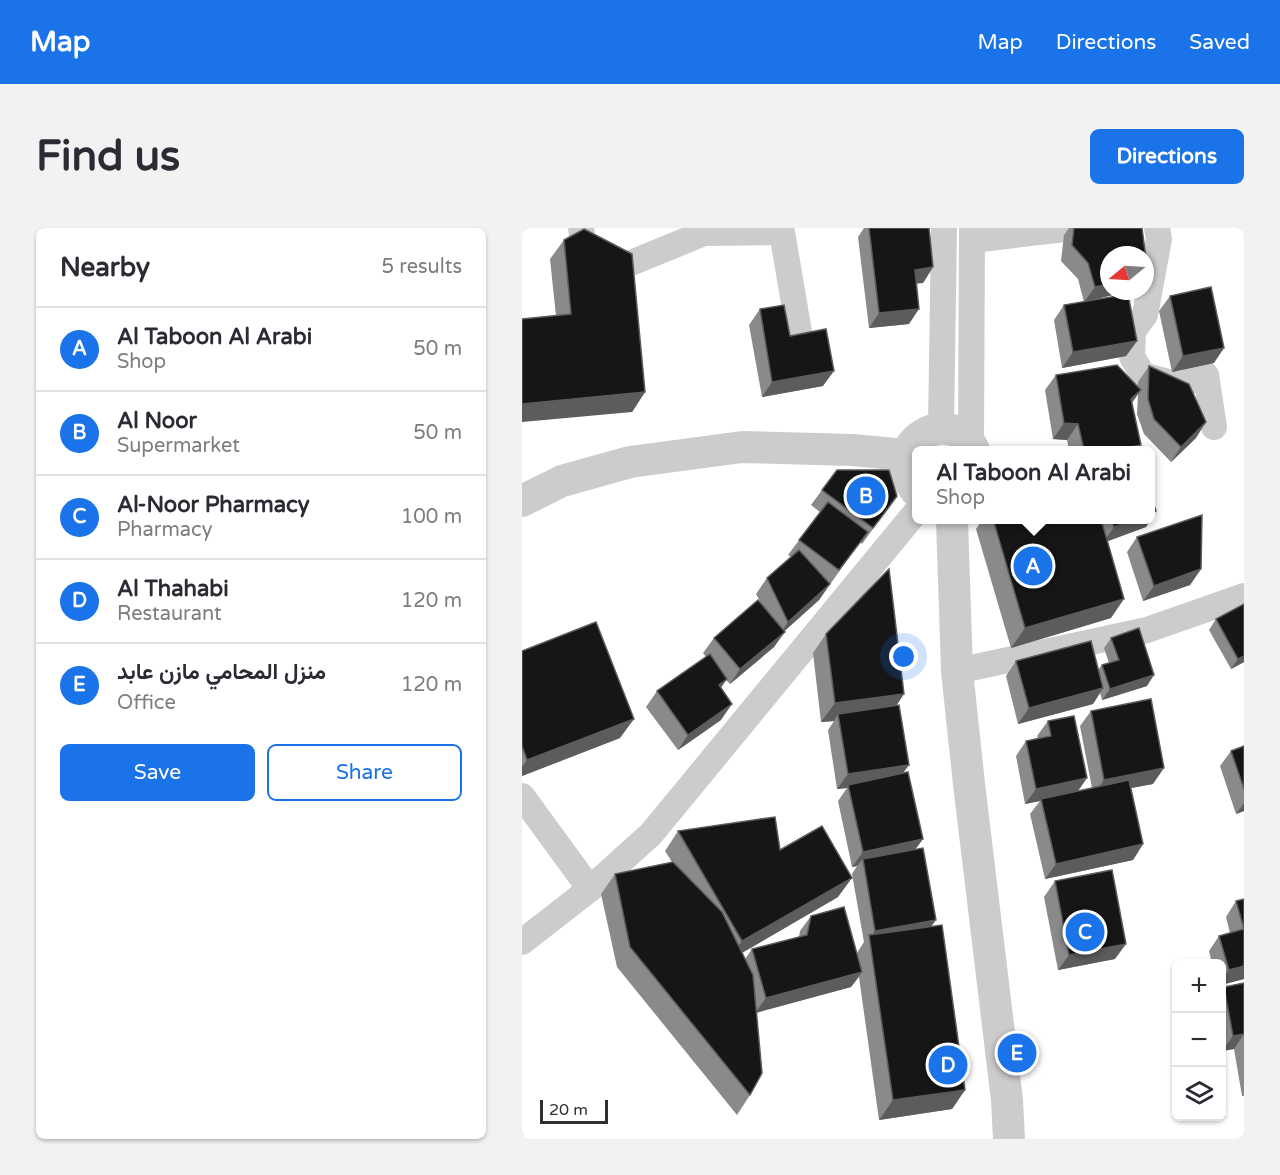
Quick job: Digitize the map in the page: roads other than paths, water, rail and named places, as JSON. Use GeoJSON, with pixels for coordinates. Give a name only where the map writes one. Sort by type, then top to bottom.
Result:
{"type":"FeatureCollection","features":[{"type":"Feature","properties":{"kind":"street"},"geometry":{"type":"LineString","coordinates":[[581,228],[583,243],[626,265],[704,233],[782,232],[800,338]]}},
{"type":"Feature","properties":{"kind":"street"},"geometry":{"type":"LineString","coordinates":[[942,429],[944,228]]}},
{"type":"Feature","properties":{"kind":"street"},"geometry":{"type":"LineString","coordinates":[[973,446],[972,234],[1073,228]]}},
{"type":"Feature","properties":{"kind":"street"},"geometry":{"type":"LineString","coordinates":[[1158,228],[1159,239],[1145,315],[1133,331],[1132,357],[1143,375],[1179,385],[1206,375],[1214,427]]}},
{"type":"Feature","properties":{"kind":"street"},"geometry":{"type":"LineString","coordinates":[[912,486],[905,468],[906,455],[921,435],[942,429],[961,434],[972,446]]}},
{"type":"Feature","properties":{"kind":"street"},"geometry":{"type":"LineString","coordinates":[[522,501],[562,481],[630,462],[742,447],[852,450],[906,455]]}},
{"type":"Feature","properties":{"kind":"street"},"geometry":{"type":"LineString","coordinates":[[522,942],[590,889],[651,834],[912,517]]}},
{"type":"Feature","properties":{"kind":"street"},"geometry":{"type":"LineString","coordinates":[[952,524],[957,670],[1009,1139]]}},
{"type":"Feature","properties":{"kind":"street"},"geometry":{"type":"LineString","coordinates":[[957,670],[1146,630],[1244,596]]}},
{"type":"Feature","properties":{"kind":"street"},"geometry":{"type":"LineString","coordinates":[[522,796],[590,889]]}},
{"type":"Feature","properties":{"kind":"place","name":"Al Noor"},"geometry":{"type":"Point","coordinates":[866,496]}},
{"type":"Feature","properties":{"kind":"place","name":"Al Taboon Al Arabi"},"geometry":{"type":"Point","coordinates":[1033,566]}},
{"type":"Feature","properties":{"kind":"place","name":"Al-Noor Pharmacy"},"geometry":{"type":"Point","coordinates":[1085,932]}},
{"type":"Feature","properties":{"kind":"place","name":"منزل المحامي مازن عابد"},"geometry":{"type":"Point","coordinates":[1017,1053]}},
{"type":"Feature","properties":{"kind":"place","name":"Al Thahabi"},"geometry":{"type":"Point","coordinates":[948,1065]}}]}
